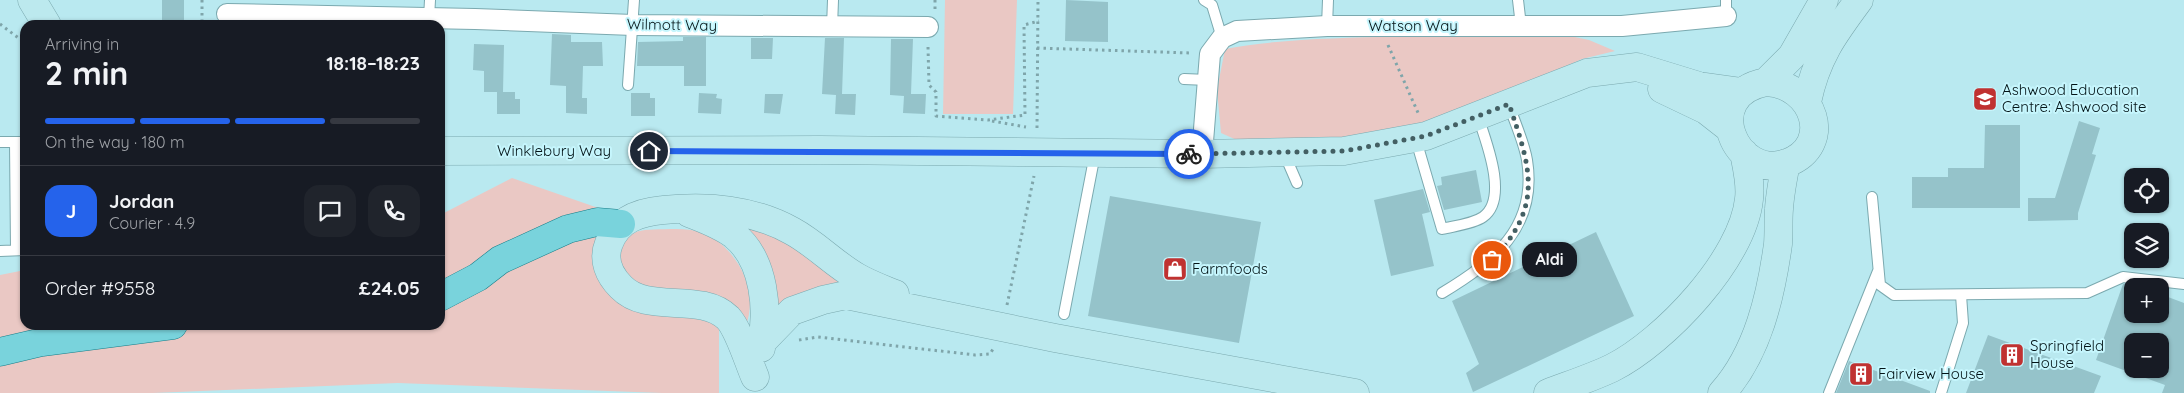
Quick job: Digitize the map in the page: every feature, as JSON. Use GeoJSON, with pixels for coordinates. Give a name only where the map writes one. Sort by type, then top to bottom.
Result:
{"type":"FeatureCollection","features":[{"type":"Feature","properties":{"kind":"main road"},"geometry":{"type":"LineString","coordinates":[[445,294],[478,277],[500,260],[568,229],[597,222],[621,224]]}},
{"type":"Feature","properties":{"kind":"main road"},"geometry":{"type":"LineString","coordinates":[[0,352],[42,342],[134,330]]}},
{"type":"Feature","properties":{"kind":"street"},"geometry":{"type":"LineString","coordinates":[[32,0],[44,20]]}},
{"type":"Feature","properties":{"kind":"street"},"geometry":{"type":"LineString","coordinates":[[1824,0],[1792,56],[1735,102],[1729,128],[1736,145],[1755,161],[1768,164],[1786,163],[1802,153],[1812,140],[1814,125],[1807,102],[1815,67],[1837,30],[1859,0]]}},
{"type":"Feature","properties":{"kind":"street","name":"Watson Way"},"geometry":{"type":"LineString","coordinates":[[1216,46],[1237,31],[1327,26],[1622,26],[1726,8]]}},
{"type":"Feature","properties":{"kind":"street","name":"Wilmott Way"},"geometry":{"type":"LineString","coordinates":[[238,10],[422,15],[633,25],[928,26]]}},
{"type":"Feature","properties":{"kind":"street"},"geometry":{"type":"LineString","coordinates":[[1202,154],[1208,80],[1216,46]]}},
{"type":"Feature","properties":{"kind":"street","name":"Winklebury Way"},"geometry":{"type":"LineString","coordinates":[[445,151],[1202,154],[1344,151],[1418,128],[1478,117],[1587,73],[1636,67],[1699,86],[1754,87]]}},
{"type":"Feature","properties":{"kind":"street","name":"Winklebury Way"},"geometry":{"type":"LineString","coordinates":[[1614,70],[1671,92],[1706,110],[1729,128]]}},
{"type":"Feature","properties":{"kind":"street"},"geometry":{"type":"LineString","coordinates":[[1754,87],[1777,82],[1792,89],[1807,102]]}},
{"type":"Feature","properties":{"kind":"street"},"geometry":{"type":"LineString","coordinates":[[1548,393],[1612,368],[1656,338],[1680,318],[1729,253],[1738,237],[1749,199],[1750,187],[1744,153]]}},
{"type":"Feature","properties":{"kind":"street"},"geometry":{"type":"LineString","coordinates":[[1722,393],[1730,384],[1748,354],[1762,317],[1771,283],[1778,242],[1778,210],[1786,163]]}},
{"type":"Feature","properties":{"kind":"street"},"geometry":{"type":"LineString","coordinates":[[750,339],[728,319],[713,309],[628,294],[619,285],[606,263],[606,251],[610,240],[621,224],[638,214],[676,208],[710,207],[736,210],[784,227],[813,244],[857,277],[948,317]]}},
{"type":"Feature","properties":{"kind":"street"},"geometry":{"type":"LineString","coordinates":[[676,208],[728,231],[749,251],[756,264],[762,285],[750,339],[755,387]]}},
{"type":"Feature","properties":{"kind":"street"},"geometry":{"type":"LineString","coordinates":[[750,339],[792,311],[823,300],[846,296],[948,317],[1355,393]]}},
{"type":"Feature","properties":{"kind":"lane"},"geometry":{"type":"LineString","coordinates":[[628,85],[634,0]]}},
{"type":"Feature","properties":{"kind":"lane"},"geometry":{"type":"LineString","coordinates":[[832,0],[832,27]]}},
{"type":"Feature","properties":{"kind":"lane"},"geometry":{"type":"LineString","coordinates":[[1204,0],[1212,5],[1216,46]]}},
{"type":"Feature","properties":{"kind":"lane"},"geometry":{"type":"LineString","coordinates":[[1327,26],[1328,0]]}},
{"type":"Feature","properties":{"kind":"lane"},"geometry":{"type":"LineString","coordinates":[[1518,0],[1521,26]]}},
{"type":"Feature","properties":{"kind":"lane"},"geometry":{"type":"LineString","coordinates":[[1184,79],[1208,80]]}},
{"type":"Feature","properties":{"kind":"lane"},"geometry":{"type":"LineString","coordinates":[[1442,294],[1492,260],[1506,245],[1518,226],[1524,210],[1529,190],[1527,160],[1509,104]]}},
{"type":"Feature","properties":{"kind":"lane"},"geometry":{"type":"LineString","coordinates":[[1418,128],[1442,229],[1458,226],[1483,217],[1494,203],[1495,187],[1492,164],[1478,117]]}},
{"type":"Feature","properties":{"kind":"lane"},"geometry":{"type":"LineString","coordinates":[[0,142],[20,142],[20,250],[0,251]]}},
{"type":"Feature","properties":{"kind":"lane"},"geometry":{"type":"LineString","coordinates":[[1283,152],[1297,183]]}},
{"type":"Feature","properties":{"kind":"lane"},"geometry":{"type":"LineString","coordinates":[[1064,314],[1096,153]]}},
{"type":"Feature","properties":{"kind":"lane"},"geometry":{"type":"LineString","coordinates":[[1872,197],[1880,285],[1894,296],[2086,293],[2123,277],[2184,284]]}},
{"type":"Feature","properties":{"kind":"lane"},"geometry":{"type":"LineString","coordinates":[[1829,393],[1878,270]]}},
{"type":"Feature","properties":{"kind":"lane"},"geometry":{"type":"LineString","coordinates":[[1941,393],[1963,322],[1961,295]]}},
{"type":"Feature","properties":{"kind":"path"},"geometry":{"type":"LineString","coordinates":[[202,0],[202,20]]}},
{"type":"Feature","properties":{"kind":"path"},"geometry":{"type":"LineString","coordinates":[[1038,0],[1039,21],[1036,29],[1038,128]]}},
{"type":"Feature","properties":{"kind":"path"},"geometry":{"type":"LineString","coordinates":[[988,120],[1025,115],[1024,25],[1039,21]]}},
{"type":"Feature","properties":{"kind":"path"},"geometry":{"type":"LineString","coordinates":[[0,24],[20,39]]}},
{"type":"Feature","properties":{"kind":"path"},"geometry":{"type":"LineString","coordinates":[[928,26],[929,85],[936,92],[936,116],[988,120],[1012,125]]}},
{"type":"Feature","properties":{"kind":"path"},"geometry":{"type":"LineString","coordinates":[[1379,26],[1418,128]]}},
{"type":"Feature","properties":{"kind":"path"},"geometry":{"type":"LineString","coordinates":[[1037,48],[1216,46]]}},
{"type":"Feature","properties":{"kind":"path"},"geometry":{"type":"LineString","coordinates":[[1007,305],[1034,175]]}},
{"type":"Feature","properties":{"kind":"path"},"geometry":{"type":"LineString","coordinates":[[799,340],[818,337],[975,355],[990,354],[995,346]]}},
{"type":"Feature","properties":{"kind":"shaded area"},"geometry":{"type":"Polygon","coordinates":[[[945,0],[1017,0],[1013,114],[943,114],[945,0]]]}},
{"type":"Feature","properties":{"kind":"shaded area"},"geometry":{"type":"Polygon","coordinates":[[[1521,26],[1589,40],[1615,51],[1582,59],[1522,86],[1384,137],[1239,141],[1221,133],[1217,90],[1225,49],[1298,40],[1447,34],[1521,26]]]}},
{"type":"Feature","properties":{"kind":"shaded area"},"geometry":{"type":"Polygon","coordinates":[[[512,178],[607,211],[624,303],[719,324],[719,393],[662,393],[398,383],[153,393],[0,393],[0,275],[20,271],[20,330],[445,330],[445,212],[512,178]]]}},
{"type":"Feature","properties":{"kind":"shaded area"},"geometry":{"type":"Polygon","coordinates":[[[740,223],[794,244],[842,279],[835,292],[770,313],[740,223]]]}},
{"type":"Feature","properties":{"kind":"shaded area"},"geometry":{"type":"Polygon","coordinates":[[[676,229],[706,234],[728,250],[743,273],[747,285],[750,299],[746,325],[642,287],[619,270],[623,245],[634,233],[676,229]]]}},
{"type":"Feature","properties":{"kind":"building"},"geometry":{"type":"Polygon","coordinates":[[[162,0],[184,0],[184,20],[162,20],[162,0]]]}},
{"type":"Feature","properties":{"kind":"building"},"geometry":{"type":"Polygon","coordinates":[[[1066,0],[1108,2],[1108,42],[1065,41],[1066,0]]]}},
{"type":"Feature","properties":{"kind":"building"},"geometry":{"type":"Polygon","coordinates":[[[552,34],[571,35],[571,42],[602,42],[603,66],[583,66],[582,98],[587,98],[587,114],[566,113],[566,86],[550,85],[552,34]]]}},
{"type":"Feature","properties":{"kind":"building"},"geometry":{"type":"Polygon","coordinates":[[[683,37],[706,37],[706,86],[684,86],[684,66],[637,66],[638,42],[683,41],[683,37]]]}},
{"type":"Feature","properties":{"kind":"building"},"geometry":{"type":"Polygon","coordinates":[[[751,38],[773,38],[772,59],[751,59],[751,38]]]}},
{"type":"Feature","properties":{"kind":"building"},"geometry":{"type":"Polygon","coordinates":[[[825,38],[844,38],[842,94],[856,94],[855,115],[835,114],[836,95],[822,94],[825,38]]]}},
{"type":"Feature","properties":{"kind":"building"},"geometry":{"type":"Polygon","coordinates":[[[891,39],[913,39],[911,94],[926,94],[925,114],[903,113],[904,96],[890,95],[891,39]]]}},
{"type":"Feature","properties":{"kind":"building"},"geometry":{"type":"Polygon","coordinates":[[[474,44],[504,45],[503,92],[515,92],[515,99],[520,99],[520,114],[497,114],[497,92],[484,92],[484,71],[473,70],[474,44]]]}},
{"type":"Feature","properties":{"kind":"building"},"geometry":{"type":"Polygon","coordinates":[[[631,93],[650,93],[650,98],[655,98],[655,116],[631,116],[631,93]]]}},
{"type":"Feature","properties":{"kind":"building"},"geometry":{"type":"Polygon","coordinates":[[[699,93],[717,94],[716,98],[722,99],[721,114],[698,113],[699,93]]]}},
{"type":"Feature","properties":{"kind":"building"},"geometry":{"type":"Polygon","coordinates":[[[765,94],[783,94],[780,114],[764,113],[765,94]]]}},
{"type":"Feature","properties":{"kind":"building"},"geometry":{"type":"Polygon","coordinates":[[[2079,121],[2100,128],[2092,154],[2096,155],[2078,213],[2078,220],[2028,221],[2028,198],[2055,198],[2079,121]]]}},
{"type":"Feature","properties":{"kind":"building"},"geometry":{"type":"Polygon","coordinates":[[[1985,125],[2020,125],[2020,208],[1912,208],[1912,177],[1948,177],[1948,168],[1984,168],[1985,125]]]}},
{"type":"Feature","properties":{"kind":"building"},"geometry":{"type":"Polygon","coordinates":[[[1476,170],[1482,202],[1444,210],[1437,186],[1442,185],[1441,177],[1476,170]]]}},
{"type":"Feature","properties":{"kind":"building"},"geometry":{"type":"Polygon","coordinates":[[[1423,189],[1430,212],[1422,214],[1434,266],[1391,276],[1374,200],[1423,189]]]}},
{"type":"Feature","properties":{"kind":"building","name":"Farmfoods"},"geometry":{"type":"Polygon","coordinates":[[[1110,196],[1261,222],[1239,343],[1088,316],[1110,196]]]}},
{"type":"Feature","properties":{"kind":"building"},"geometry":{"type":"Polygon","coordinates":[[[1596,232],[1634,316],[1473,392],[1466,373],[1479,364],[1452,301],[1596,232]]]}},
{"type":"Feature","properties":{"kind":"building"},"geometry":{"type":"Polygon","coordinates":[[[2123,284],[2124,323],[2169,323],[2169,297],[2184,303],[2184,393],[2162,393],[2165,385],[2146,378],[2169,378],[2169,333],[2124,333],[2124,370],[2096,360],[2123,284]]]}},
{"type":"Feature","properties":{"kind":"building","name":"Springfield House"},"geometry":{"type":"Polygon","coordinates":[[[1988,335],[2101,376],[2094,393],[1966,393],[1988,335]]]}},
{"type":"Feature","properties":{"kind":"building","name":"Fairview House"},"geometry":{"type":"Polygon","coordinates":[[[1849,361],[1930,391],[1930,393],[1836,393],[1849,361]]]}},
{"type":"Feature","properties":{"kind":"way so far"},"geometry":{"type":"LineString","coordinates":[[1189,154],[1344,151],[1426,136],[1509,104],[1527,160],[1529,190],[1518,226],[1506,245],[1492,260]]}},
{"type":"Feature","properties":{"kind":"place","name":"Ashwood Education Centre: Ashwood site"},"geometry":{"type":"Point","coordinates":[1985,99]}},
{"type":"Feature","properties":{"kind":"place","name":"Aldi"},"geometry":{"type":"Point","coordinates":[1492,260]}},
{"type":"Feature","properties":{"kind":"place","name":"Farmfoods"},"geometry":{"type":"Point","coordinates":[1175,269]}},
{"type":"Feature","properties":{"kind":"place","name":"Springfield House"},"geometry":{"type":"Point","coordinates":[2012,355]}},
{"type":"Feature","properties":{"kind":"place","name":"Fairview House"},"geometry":{"type":"Point","coordinates":[1861,374]}},
{"type":"Feature","properties":{"kind":"route"},"geometry":{"type":"LineString","coordinates":[[649,151],[820,150],[1189,154]]}}]}
